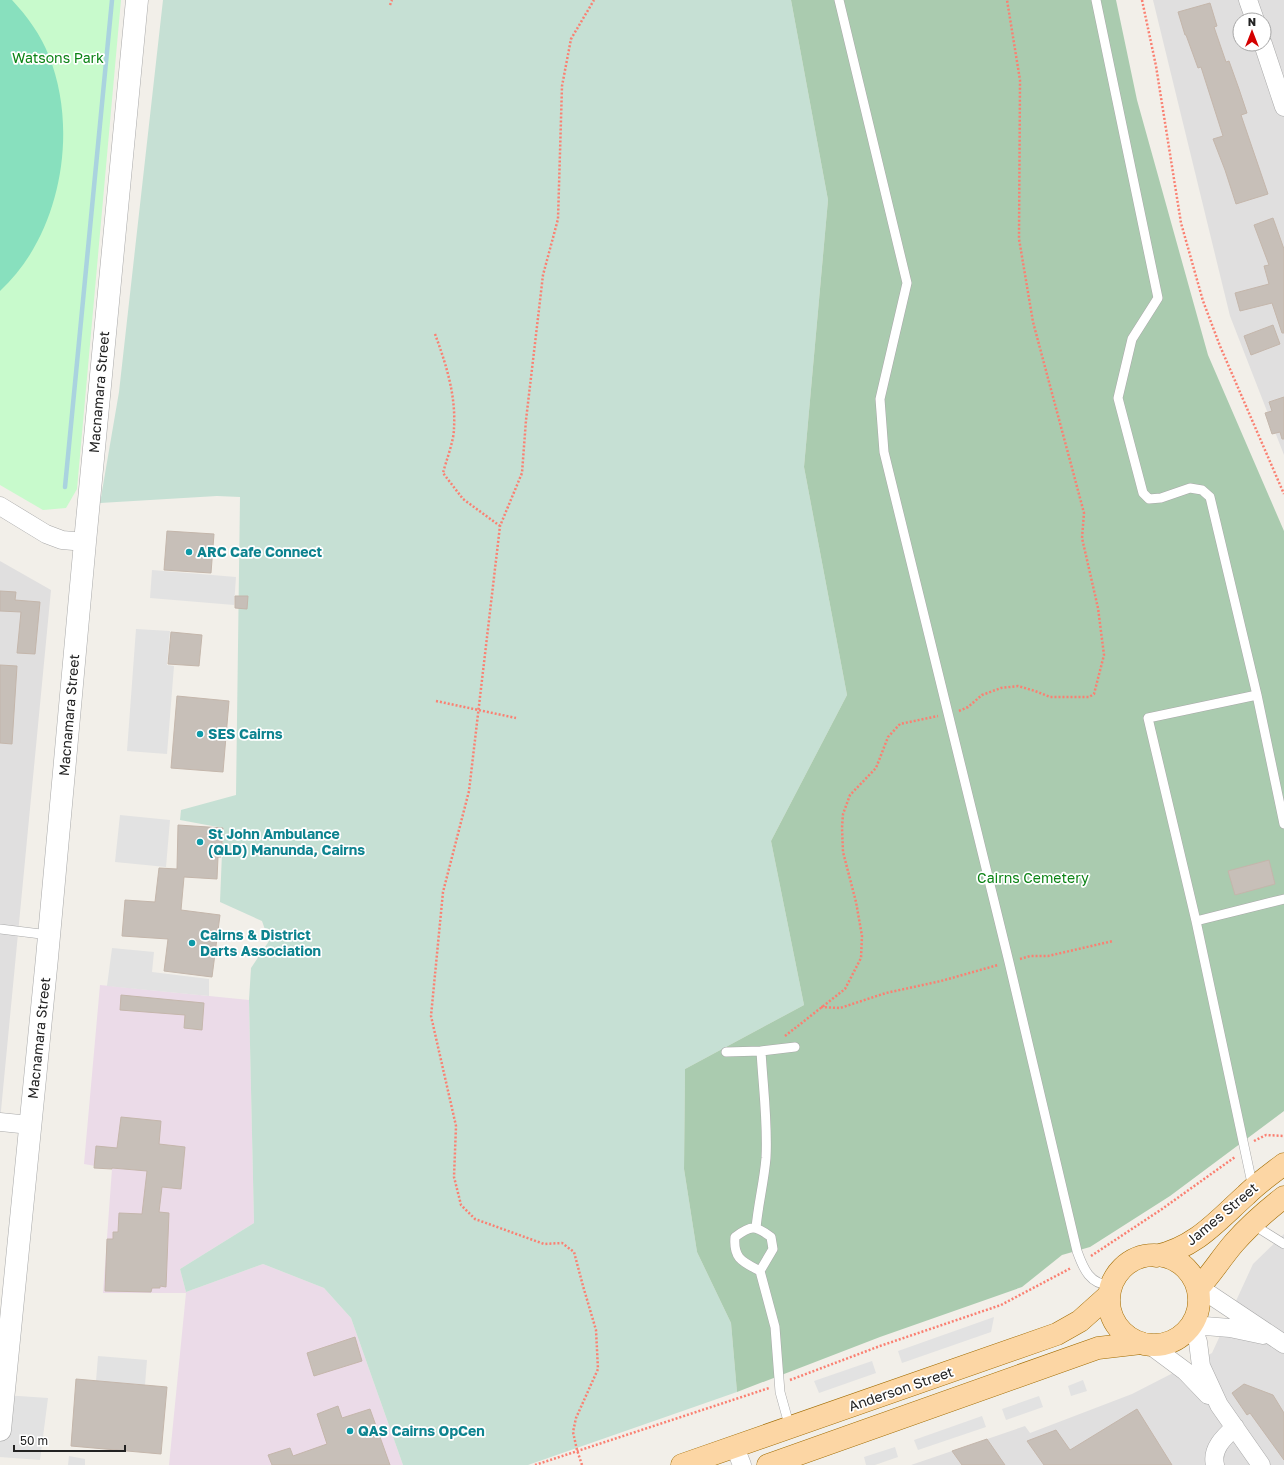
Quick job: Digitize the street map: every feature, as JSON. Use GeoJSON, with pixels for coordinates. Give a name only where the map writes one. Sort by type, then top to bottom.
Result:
{"type":"FeatureCollection","features":[{"type":"Feature","properties":{"kind":"main road","name":"James Street"},"geometry":{"type":"LineString","coordinates":[[1156,1256],[1183,1247],[1198,1239],[1253,1188],[1284,1164]]}},
{"type":"Feature","properties":{"kind":"main road","name":"James Street"},"geometry":{"type":"LineString","coordinates":[[1198,1289],[1252,1224],[1284,1197]]}},
{"type":"Feature","properties":{"kind":"main road"},"geometry":{"type":"LineString","coordinates":[[1156,1256],[1172,1259],[1182,1265],[1191,1274],[1198,1289],[1199,1307],[1192,1325],[1184,1334],[1174,1341],[1162,1345],[1146,1344],[1128,1337],[1118,1328],[1110,1309],[1110,1290],[1115,1277],[1126,1265],[1140,1258],[1156,1256]]}},
{"type":"Feature","properties":{"kind":"main road","name":"Anderson Street"},"geometry":{"type":"LineString","coordinates":[[682,1465],[738,1456],[790,1428],[1057,1334],[1080,1321],[1110,1290]]}},
{"type":"Feature","properties":{"kind":"main road","name":"Anderson Street"},"geometry":{"type":"LineString","coordinates":[[768,1465],[1098,1348],[1119,1345],[1146,1344]]}},
{"type":"Feature","properties":{"kind":"street","name":"Macnamara Street"},"geometry":{"type":"LineString","coordinates":[[0,1430],[49,935],[137,0]]}},
{"type":"Feature","properties":{"kind":"street"},"geometry":{"type":"LineString","coordinates":[[1248,0],[1252,12]]}},
{"type":"Feature","properties":{"kind":"street"},"geometry":{"type":"LineString","coordinates":[[1266,52],[1284,107]]}},
{"type":"Feature","properties":{"kind":"street"},"geometry":{"type":"LineString","coordinates":[[0,506],[46,534],[62,540],[85,542]]}},
{"type":"Feature","properties":{"kind":"street"},"geometry":{"type":"LineString","coordinates":[[0,1122],[30,1125]]}},
{"type":"Feature","properties":{"kind":"street"},"geometry":{"type":"LineString","coordinates":[[1198,1289],[1222,1302],[1278,1341]]}},
{"type":"Feature","properties":{"kind":"street"},"geometry":{"type":"LineString","coordinates":[[1219,1405],[1201,1366],[1198,1342],[1192,1325],[1230,1328],[1278,1341]]}},
{"type":"Feature","properties":{"kind":"street"},"geometry":{"type":"LineString","coordinates":[[1146,1344],[1185,1371],[1219,1405],[1261,1465]]}},
{"type":"Feature","properties":{"kind":"street"},"geometry":{"type":"LineString","coordinates":[[1215,1465],[1214,1458],[1219,1444],[1235,1427]]}},
{"type":"Feature","properties":{"kind":"lane"},"geometry":{"type":"LineString","coordinates":[[839,0],[907,283],[880,399],[884,452],[1009,962],[1077,1251],[1088,1274],[1095,1281],[1104,1285],[1110,1290]]}},
{"type":"Feature","properties":{"kind":"lane"},"geometry":{"type":"LineString","coordinates":[[1096,0],[1158,298],[1132,339],[1118,398],[1142,493],[1149,499],[1161,498],[1190,488],[1202,490],[1210,498],[1257,695],[1284,824]]}},
{"type":"Feature","properties":{"kind":"lane"},"geometry":{"type":"LineString","coordinates":[[1253,1188],[1196,921],[1148,718],[1257,695]]}},
{"type":"Feature","properties":{"kind":"lane"},"geometry":{"type":"LineString","coordinates":[[1196,921],[1284,899]]}},
{"type":"Feature","properties":{"kind":"lane"},"geometry":{"type":"LineString","coordinates":[[0,929],[49,935]]}},
{"type":"Feature","properties":{"kind":"lane"},"geometry":{"type":"LineString","coordinates":[[726,1052],[761,1051],[795,1047]]}},
{"type":"Feature","properties":{"kind":"lane"},"geometry":{"type":"LineString","coordinates":[[756,1228],[766,1160],[766,1119],[761,1051]]}},
{"type":"Feature","properties":{"kind":"lane"},"geometry":{"type":"LineString","coordinates":[[1252,1224],[1284,1244]]}},
{"type":"Feature","properties":{"kind":"lane"},"geometry":{"type":"LineString","coordinates":[[760,1271],[739,1260],[734,1247],[735,1237],[747,1228],[760,1228],[771,1237],[773,1249],[760,1271],[775,1327],[779,1384],[790,1428]]}},
{"type":"Feature","properties":{"kind":"path"},"geometry":{"type":"LineString","coordinates":[[390,5],[392,0]]}},
{"type":"Feature","properties":{"kind":"path"},"geometry":{"type":"LineString","coordinates":[[582,1465],[573,1432],[576,1418],[598,1369],[596,1330],[574,1252],[562,1244],[544,1244],[475,1219],[461,1205],[454,1177],[456,1126],[431,1016],[443,892],[469,791],[500,526],[522,473],[526,420],[543,275],[558,219],[562,86],[570,39],[594,0]]}},
{"type":"Feature","properties":{"kind":"path"},"geometry":{"type":"LineString","coordinates":[[761,1051],[785,1036],[845,989],[861,958],[862,936],[856,902],[843,852],[843,814],[850,795],[876,768],[888,737],[900,724],[948,714],[968,707],[982,695],[1001,688],[1018,686],[1030,689],[1050,698],[1089,697],[1094,694],[1104,655],[1098,608],[1082,538],[1084,514],[1033,322],[1019,239],[1020,80],[1007,0]]}},
{"type":"Feature","properties":{"kind":"path"},"geometry":{"type":"LineString","coordinates":[[1142,0],[1156,66],[1181,223],[1203,301],[1220,346],[1284,494]]}},
{"type":"Feature","properties":{"kind":"path"},"geometry":{"type":"LineString","coordinates":[[435,334],[447,368],[452,391],[454,429],[443,473],[463,499],[500,526]]}},
{"type":"Feature","properties":{"kind":"path"},"geometry":{"type":"LineString","coordinates":[[436,701],[516,718]]}},
{"type":"Feature","properties":{"kind":"path"},"geometry":{"type":"LineString","coordinates":[[821,1007],[840,1008],[886,993],[912,989],[1030,956],[1048,956],[1113,941]]}},
{"type":"Feature","properties":{"kind":"path"},"geometry":{"type":"LineString","coordinates":[[535,1465],[779,1384],[880,1346],[1001,1305],[1081,1262],[1162,1209],[1255,1141],[1266,1135],[1284,1136]]}},
{"type":"Feature","properties":{"kind":"shaded area"},"geometry":{"type":"Polygon","coordinates":[[[1153,0],[1284,0],[1284,455],[1230,316],[1153,0]]]}},
{"type":"Feature","properties":{"kind":"shaded area"},"geometry":{"type":"Polygon","coordinates":[[[0,561],[51,590],[0,1121],[0,561]]]}},
{"type":"Feature","properties":{"kind":"shaded area"},"geometry":{"type":"Polygon","coordinates":[[[152,570],[236,577],[234,605],[150,598],[152,570]]]}},
{"type":"Feature","properties":{"kind":"shaded area"},"geometry":{"type":"Polygon","coordinates":[[[136,629],[170,631],[167,665],[174,666],[167,754],[127,751],[136,629]]]}},
{"type":"Feature","properties":{"kind":"shaded area"},"geometry":{"type":"Polygon","coordinates":[[[120,815],[170,820],[166,867],[115,862],[120,815]]]}},
{"type":"Feature","properties":{"kind":"shaded area"},"geometry":{"type":"Polygon","coordinates":[[[112,948],[154,952],[152,972],[209,979],[209,996],[107,986],[112,948]]]}},
{"type":"Feature","properties":{"kind":"shaded area"},"geometry":{"type":"Polygon","coordinates":[[[100,985],[249,1000],[254,1223],[180,1269],[186,1292],[263,1264],[324,1288],[351,1318],[403,1465],[169,1465],[186,1293],[103,1293],[112,1169],[84,1164],[100,985]]]}},
{"type":"Feature","properties":{"kind":"shaded area"},"geometry":{"type":"Polygon","coordinates":[[[1284,1234],[1284,1465],[911,1465],[1025,1426],[1030,1433],[1132,1394],[1212,1353],[1253,1264],[1284,1234]]]}},
{"type":"Feature","properties":{"kind":"shaded area"},"geometry":{"type":"Polygon","coordinates":[[[994,1317],[991,1332],[902,1363],[898,1351],[994,1317]]]}},
{"type":"Feature","properties":{"kind":"shaded area"},"geometry":{"type":"Polygon","coordinates":[[[98,1356],[147,1360],[145,1385],[96,1381],[98,1356]]]}},
{"type":"Feature","properties":{"kind":"shaded area"},"geometry":{"type":"Polygon","coordinates":[[[872,1361],[876,1373],[819,1393],[814,1381],[872,1361]]]}},
{"type":"Feature","properties":{"kind":"shaded area"},"geometry":{"type":"Polygon","coordinates":[[[1083,1380],[1087,1391],[1071,1396],[1068,1386],[1083,1380]]]}},
{"type":"Feature","properties":{"kind":"shaded area"},"geometry":{"type":"Polygon","coordinates":[[[4,1395],[48,1398],[40,1460],[0,1457],[0,1430],[4,1395]]]}},
{"type":"Feature","properties":{"kind":"shaded area"},"geometry":{"type":"Polygon","coordinates":[[[1039,1396],[1043,1407],[1006,1420],[1002,1409],[1039,1396]]]}},
{"type":"Feature","properties":{"kind":"shaded area"},"geometry":{"type":"Polygon","coordinates":[[[982,1416],[986,1427],[918,1450],[914,1440],[982,1416]]]}},
{"type":"Feature","properties":{"kind":"shaded area"},"geometry":{"type":"Polygon","coordinates":[[[895,1447],[898,1457],[875,1465],[866,1465],[864,1457],[895,1447]]]}},
{"type":"Feature","properties":{"kind":"shaded area"},"geometry":{"type":"Polygon","coordinates":[[[69,1456],[85,1459],[85,1465],[68,1465],[69,1456]]]}},
{"type":"Feature","properties":{"kind":"green space","name":"Watsons Park"},"geometry":{"type":"Polygon","coordinates":[[[0,0],[121,0],[77,489],[66,508],[43,510],[0,485],[0,0]]]}},
{"type":"Feature","properties":{"kind":"green space"},"geometry":{"type":"Polygon","coordinates":[[[0,0],[12,0],[33,26],[46,48],[58,85],[63,116],[63,149],[59,181],[50,212],[38,241],[21,268],[0,291],[0,0]]]}},
{"type":"Feature","properties":{"kind":"green space"},"geometry":{"type":"Polygon","coordinates":[[[163,0],[791,0],[828,200],[804,467],[847,695],[771,841],[804,1005],[685,1069],[684,1169],[697,1252],[731,1323],[737,1392],[528,1465],[403,1465],[351,1318],[324,1288],[263,1264],[186,1292],[180,1269],[254,1223],[249,1000],[251,968],[269,941],[262,921],[220,902],[223,828],[180,820],[181,810],[236,795],[240,497],[217,496],[100,503],[119,392],[163,0]]]}},
{"type":"Feature","properties":{"kind":"green space","name":"Cairns Cemetery"},"geometry":{"type":"Polygon","coordinates":[[[791,0],[1116,0],[1137,100],[1208,355],[1284,531],[1284,1111],[1170,1196],[1090,1247],[1062,1255],[1022,1287],[880,1337],[737,1392],[731,1323],[697,1252],[684,1169],[685,1069],[804,1005],[771,841],[847,695],[804,467],[828,200],[791,0]]]}},
{"type":"Feature","properties":{"kind":"building"},"geometry":{"type":"Polygon","coordinates":[[[1210,3],[1217,26],[1214,27],[1226,62],[1229,61],[1247,113],[1241,115],[1268,194],[1236,204],[1213,139],[1223,136],[1201,67],[1198,68],[1178,12],[1210,3]]]}},
{"type":"Feature","properties":{"kind":"building"},"geometry":{"type":"Polygon","coordinates":[[[1273,218],[1284,249],[1284,333],[1282,333],[1272,303],[1240,311],[1235,293],[1269,284],[1264,266],[1269,265],[1254,225],[1273,218]]]}},
{"type":"Feature","properties":{"kind":"building"},"geometry":{"type":"Polygon","coordinates":[[[1273,325],[1280,344],[1251,355],[1244,336],[1273,325]]]}},
{"type":"Feature","properties":{"kind":"building"},"geometry":{"type":"Polygon","coordinates":[[[1284,397],[1284,439],[1282,439],[1280,432],[1272,434],[1265,413],[1272,411],[1269,402],[1284,397]]]}},
{"type":"Feature","properties":{"kind":"building","name":"ARC Cafe Connect"},"geometry":{"type":"Polygon","coordinates":[[[167,531],[214,534],[211,573],[164,570],[167,531]]]}},
{"type":"Feature","properties":{"kind":"building"},"geometry":{"type":"Polygon","coordinates":[[[0,591],[16,592],[15,600],[40,602],[35,654],[17,653],[21,612],[0,611],[0,591]]]}},
{"type":"Feature","properties":{"kind":"building"},"geometry":{"type":"Polygon","coordinates":[[[235,596],[248,596],[247,609],[235,608],[235,596]]]}},
{"type":"Feature","properties":{"kind":"building"},"geometry":{"type":"Polygon","coordinates":[[[171,632],[202,635],[199,666],[168,664],[171,632]]]}},
{"type":"Feature","properties":{"kind":"building"},"geometry":{"type":"Polygon","coordinates":[[[0,665],[17,666],[12,744],[0,743],[0,665]]]}},
{"type":"Feature","properties":{"kind":"building","name":"SES Cairns"},"geometry":{"type":"Polygon","coordinates":[[[177,696],[229,701],[223,772],[171,768],[177,696]]]}},
{"type":"Feature","properties":{"kind":"building"},"geometry":{"type":"Polygon","coordinates":[[[178,825],[223,828],[221,857],[218,857],[217,879],[184,877],[181,910],[220,915],[212,977],[164,971],[168,939],[122,936],[125,900],[155,902],[159,868],[177,869],[178,825]]]}},
{"type":"Feature","properties":{"kind":"building"},"geometry":{"type":"Polygon","coordinates":[[[1269,860],[1275,884],[1235,895],[1228,871],[1269,860]]]}},
{"type":"Feature","properties":{"kind":"building"},"geometry":{"type":"Polygon","coordinates":[[[121,995],[204,1003],[202,1030],[184,1028],[185,1015],[120,1010],[121,995]]]}},
{"type":"Feature","properties":{"kind":"building"},"geometry":{"type":"Polygon","coordinates":[[[121,1117],[161,1121],[159,1144],[185,1147],[181,1189],[162,1187],[159,1212],[169,1213],[166,1287],[160,1286],[160,1288],[152,1288],[151,1292],[105,1291],[107,1239],[113,1239],[113,1232],[118,1232],[119,1213],[142,1214],[147,1171],[94,1168],[96,1146],[117,1148],[121,1117]]]}},
{"type":"Feature","properties":{"kind":"building"},"geometry":{"type":"Polygon","coordinates":[[[355,1337],[362,1361],[314,1376],[307,1353],[355,1337]]]}},
{"type":"Feature","properties":{"kind":"building"},"geometry":{"type":"Polygon","coordinates":[[[76,1379],[167,1387],[161,1454],[71,1446],[76,1379]]]}},
{"type":"Feature","properties":{"kind":"building"},"geometry":{"type":"Polygon","coordinates":[[[1244,1384],[1273,1395],[1284,1413],[1284,1460],[1250,1413],[1247,1415],[1232,1393],[1244,1384]]]}},
{"type":"Feature","properties":{"kind":"building","name":"QAS Cairns OpCen"},"geometry":{"type":"Polygon","coordinates":[[[338,1406],[342,1418],[370,1409],[390,1465],[272,1465],[268,1455],[290,1448],[293,1456],[327,1444],[317,1414],[338,1406]]]}},
{"type":"Feature","properties":{"kind":"building"},"geometry":{"type":"Polygon","coordinates":[[[1137,1409],[1172,1465],[1044,1465],[1027,1441],[1056,1430],[1070,1450],[1137,1409]]]}},
{"type":"Feature","properties":{"kind":"building"},"geometry":{"type":"Polygon","coordinates":[[[987,1439],[1005,1465],[962,1465],[952,1451],[987,1439]]]}},
{"type":"Feature","properties":{"kind":"waterway"},"geometry":{"type":"LineString","coordinates":[[65,487],[112,0]]}},
{"type":"Feature","properties":{"kind":"place","name":"ARC Cafe Connect"},"geometry":{"type":"Point","coordinates":[189,552]}},
{"type":"Feature","properties":{"kind":"place","name":"SES Cairns"},"geometry":{"type":"Point","coordinates":[200,734]}},
{"type":"Feature","properties":{"kind":"place","name":"St John Ambulance (QLD) Manunda, Cairns"},"geometry":{"type":"Point","coordinates":[200,842]}},
{"type":"Feature","properties":{"kind":"place","name":"Cairns & District Darts Association"},"geometry":{"type":"Point","coordinates":[192,943]}},
{"type":"Feature","properties":{"kind":"place","name":"QAS Cairns OpCen"},"geometry":{"type":"Point","coordinates":[350,1431]}}]}
